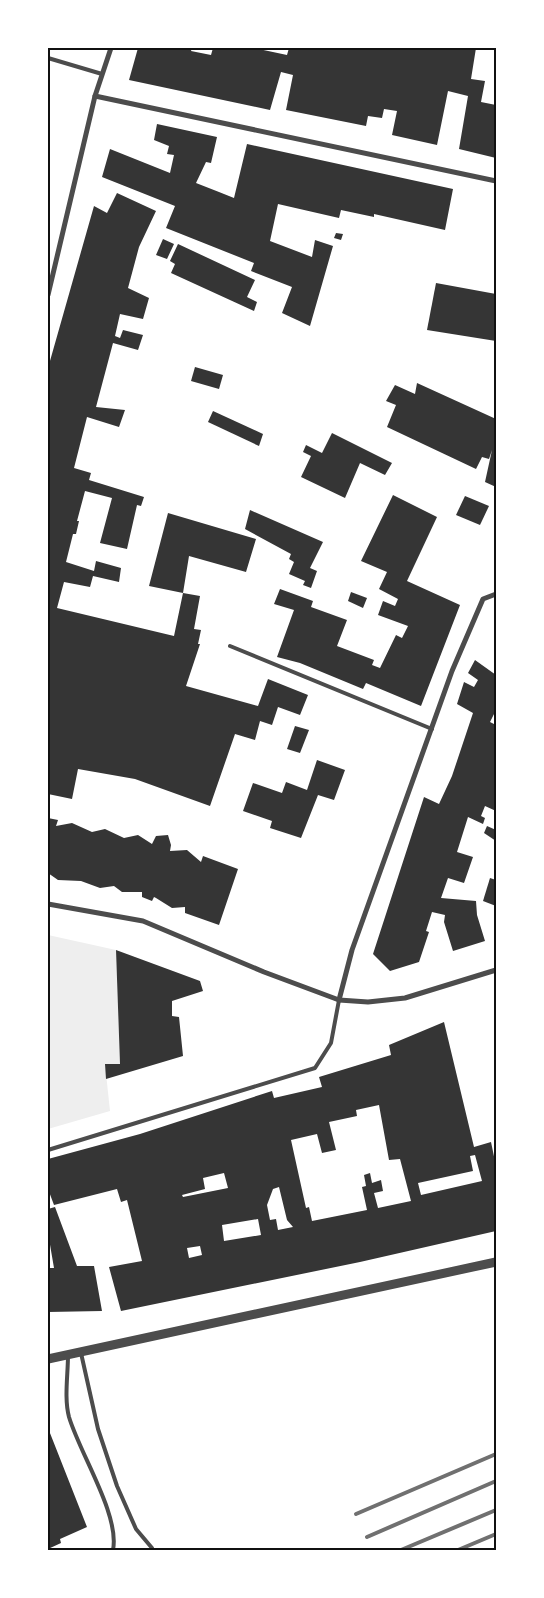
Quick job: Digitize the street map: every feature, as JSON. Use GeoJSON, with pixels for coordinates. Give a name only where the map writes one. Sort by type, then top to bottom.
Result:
{"type":"FeatureCollection","features":[{"type":"Feature","properties":{"kind":"street"},"geometry":{"type":"LineString","coordinates":[[48,295],[95,96],[111,48]]}},
{"type":"Feature","properties":{"kind":"street"},"geometry":{"type":"LineString","coordinates":[[95,96],[496,181]]}},
{"type":"Feature","properties":{"kind":"street"},"geometry":{"type":"LineString","coordinates":[[339,1000],[352,950],[452,671],[483,599],[496,594]]}},
{"type":"Feature","properties":{"kind":"street"},"geometry":{"type":"LineString","coordinates":[[48,904],[143,921],[264,972],[339,1000],[368,1002],[405,998],[496,970]]}},
{"type":"Feature","properties":{"kind":"street"},"geometry":{"type":"LineString","coordinates":[[48,1359],[496,1262]]}},
{"type":"Feature","properties":{"kind":"lane"},"geometry":{"type":"LineString","coordinates":[[48,58],[102,74]]}},
{"type":"Feature","properties":{"kind":"lane"},"geometry":{"type":"LineString","coordinates":[[230,646],[432,729]]}},
{"type":"Feature","properties":{"kind":"lane"},"geometry":{"type":"LineString","coordinates":[[48,1150],[314,1068],[331,1043],[339,1000]]}},
{"type":"Feature","properties":{"kind":"lane"},"geometry":{"type":"LineString","coordinates":[[81,1353],[98,1429],[117,1486],[136,1529],[152,1548]]}},
{"type":"Feature","properties":{"kind":"lane"},"geometry":{"type":"LineString","coordinates":[[68,1355],[68,1414],[114,1529],[113,1550]]}},
{"type":"Feature","properties":{"kind":"shaded area"},"geometry":{"type":"Polygon","coordinates":[[[48,935],[116,950],[120,1064],[105,1064],[110,1111],[48,1129],[48,935]]]}},
{"type":"Feature","properties":{"kind":"building"},"geometry":{"type":"Polygon","coordinates":[[[138,48],[192,48],[191,51],[211,55],[213,48],[254,48],[287,55],[289,48],[476,48],[471,79],[485,81],[481,102],[496,105],[496,158],[459,149],[468,96],[448,91],[437,145],[392,135],[397,111],[384,109],[382,118],[368,116],[366,126],[286,110],[293,75],[281,72],[270,110],[129,80],[138,48]]]}},
{"type":"Feature","properties":{"kind":"building"},"geometry":{"type":"Polygon","coordinates":[[[157,124],[217,137],[211,163],[206,162],[196,183],[234,198],[247,144],[453,189],[445,230],[374,214],[374,217],[341,210],[339,218],[278,204],[270,241],[312,257],[315,240],[333,246],[310,326],[282,313],[292,287],[251,271],[254,263],[166,228],[175,206],[102,177],[110,149],[170,173],[174,155],[167,154],[169,146],[154,140],[157,124]]]}},
{"type":"Feature","properties":{"kind":"building"},"geometry":{"type":"Polygon","coordinates":[[[117,193],[156,211],[139,247],[128,288],[149,298],[143,319],[120,314],[115,336],[120,338],[123,330],[143,335],[138,350],[113,343],[96,407],[125,410],[119,427],[87,417],[74,468],[91,473],[89,480],[144,497],[141,506],[137,505],[127,549],[100,543],[112,498],[85,491],[77,521],[79,521],[76,534],[73,534],[66,562],[94,571],[96,561],[121,568],[119,582],[93,576],[90,587],[64,582],[57,608],[174,636],[183,593],[200,596],[194,629],[201,630],[198,644],[200,644],[186,686],[258,706],[268,679],[308,695],[300,715],[278,707],[272,725],[260,721],[255,740],[235,734],[210,806],[135,779],[78,769],[72,799],[48,794],[50,774],[48,773],[48,368],[94,206],[107,213],[117,193]]]}},
{"type":"Feature","properties":{"kind":"building"},"geometry":{"type":"Polygon","coordinates":[[[336,233],[343,234],[341,240],[334,238],[336,233]]]}},
{"type":"Feature","properties":{"kind":"building"},"geometry":{"type":"Polygon","coordinates":[[[163,239],[174,244],[167,259],[156,255],[163,239]]]}},
{"type":"Feature","properties":{"kind":"building"},"geometry":{"type":"Polygon","coordinates":[[[178,244],[255,280],[247,297],[257,302],[254,311],[171,273],[175,264],[170,261],[178,244]]]}},
{"type":"Feature","properties":{"kind":"building"},"geometry":{"type":"Polygon","coordinates":[[[436,283],[496,294],[496,341],[427,330],[436,283]]]}},
{"type":"Feature","properties":{"kind":"building"},"geometry":{"type":"Polygon","coordinates":[[[195,367],[223,375],[219,389],[191,381],[195,367]]]}},
{"type":"Feature","properties":{"kind":"building"},"geometry":{"type":"Polygon","coordinates":[[[417,383],[496,419],[496,487],[485,482],[492,450],[489,459],[482,457],[476,469],[387,427],[396,405],[386,401],[395,385],[415,394],[417,383]]]}},
{"type":"Feature","properties":{"kind":"building"},"geometry":{"type":"Polygon","coordinates":[[[213,411],[263,434],[259,446],[208,422],[213,411]]]}},
{"type":"Feature","properties":{"kind":"building"},"geometry":{"type":"Polygon","coordinates":[[[332,433],[392,463],[385,475],[360,463],[345,498],[301,477],[311,456],[303,452],[306,445],[322,453],[332,433]]]}},
{"type":"Feature","properties":{"kind":"building"},"geometry":{"type":"Polygon","coordinates":[[[393,495],[437,517],[407,581],[460,605],[421,706],[366,683],[363,689],[300,663],[277,657],[294,610],[274,604],[280,589],[313,601],[311,607],[347,620],[337,646],[374,660],[372,665],[380,668],[396,635],[402,638],[408,626],[378,615],[383,601],[395,606],[398,599],[379,589],[387,572],[361,561],[393,495]]]}},
{"type":"Feature","properties":{"kind":"building"},"geometry":{"type":"Polygon","coordinates":[[[465,496],[489,506],[480,525],[456,515],[465,496]]]}},
{"type":"Feature","properties":{"kind":"building"},"geometry":{"type":"Polygon","coordinates":[[[250,510],[323,542],[310,568],[317,571],[311,588],[303,585],[305,581],[289,574],[294,562],[289,559],[291,554],[245,529],[250,510]]]}},
{"type":"Feature","properties":{"kind":"building"},"geometry":{"type":"Polygon","coordinates":[[[168,513],[256,539],[246,572],[189,556],[183,593],[149,586],[168,513]]]}},
{"type":"Feature","properties":{"kind":"building"},"geometry":{"type":"Polygon","coordinates":[[[351,592],[367,598],[363,608],[348,601],[351,592]]]}},
{"type":"Feature","properties":{"kind":"building"},"geometry":{"type":"Polygon","coordinates":[[[475,660],[496,675],[496,710],[490,722],[496,725],[496,811],[485,806],[481,816],[485,818],[483,824],[468,817],[457,852],[473,857],[464,883],[448,878],[441,898],[476,901],[477,915],[485,941],[453,951],[444,922],[445,915],[432,912],[426,931],[429,932],[419,962],[390,971],[373,954],[424,797],[439,804],[452,776],[473,713],[457,704],[464,682],[474,687],[478,680],[468,673],[475,660]]]}},
{"type":"Feature","properties":{"kind":"building"},"geometry":{"type":"Polygon","coordinates":[[[295,726],[309,730],[300,753],[287,749],[295,726]]]}},
{"type":"Feature","properties":{"kind":"building"},"geometry":{"type":"Polygon","coordinates":[[[317,760],[345,770],[334,800],[318,795],[301,838],[270,828],[272,821],[243,811],[253,783],[282,793],[286,782],[307,790],[317,760]]]}},
{"type":"Feature","properties":{"kind":"building"},"geometry":{"type":"Polygon","coordinates":[[[48,818],[58,820],[56,826],[72,823],[92,832],[105,829],[124,838],[138,835],[152,844],[156,836],[168,835],[171,845],[170,851],[187,850],[201,862],[203,856],[238,869],[219,925],[185,913],[185,907],[172,908],[154,897],[152,901],[142,897],[142,892],[122,892],[114,886],[100,888],[81,881],[58,880],[48,873],[48,818]]]}},
{"type":"Feature","properties":{"kind":"building"},"geometry":{"type":"Polygon","coordinates":[[[487,826],[496,830],[496,841],[484,833],[487,826]]]}},
{"type":"Feature","properties":{"kind":"building"},"geometry":{"type":"Polygon","coordinates":[[[490,878],[496,880],[496,906],[483,901],[490,878]]]}},
{"type":"Feature","properties":{"kind":"building"},"geometry":{"type":"Polygon","coordinates":[[[116,950],[200,981],[203,991],[172,1001],[172,1016],[179,1017],[183,1056],[106,1079],[105,1064],[120,1064],[116,950]]]}},
{"type":"Feature","properties":{"kind":"building"},"geometry":{"type":"Polygon","coordinates":[[[444,1022],[474,1147],[491,1142],[496,1166],[496,1231],[360,1262],[121,1311],[109,1267],[142,1261],[127,1200],[121,1202],[117,1189],[54,1205],[48,1189],[48,1159],[140,1134],[272,1091],[274,1098],[322,1087],[319,1077],[391,1055],[389,1045],[444,1022]],[[379,1105],[356,1110],[357,1116],[329,1122],[336,1150],[322,1153],[317,1134],[291,1140],[306,1208],[309,1207],[312,1221],[367,1210],[362,1187],[366,1186],[364,1175],[370,1173],[372,1183],[381,1180],[383,1191],[374,1193],[378,1208],[411,1201],[400,1159],[389,1160],[379,1105]],[[475,1155],[470,1156],[473,1171],[418,1183],[421,1195],[482,1181],[475,1155]],[[224,1173],[203,1178],[205,1189],[182,1195],[183,1197],[228,1188],[224,1173]],[[279,1187],[273,1189],[267,1205],[270,1220],[276,1219],[278,1230],[293,1227],[287,1220],[279,1187]],[[258,1219],[222,1225],[224,1241],[261,1235],[258,1219]],[[200,1246],[187,1248],[189,1258],[202,1255],[200,1246]]]}},
{"type":"Feature","properties":{"kind":"building"},"geometry":{"type":"Polygon","coordinates":[[[55,1207],[77,1266],[94,1266],[102,1311],[48,1312],[48,1268],[54,1268],[48,1233],[48,1209],[55,1207]]]}},
{"type":"Feature","properties":{"kind":"building"},"geometry":{"type":"Polygon","coordinates":[[[48,1428],[87,1527],[60,1539],[61,1543],[48,1549],[48,1428]]]}},
{"type":"Feature","properties":{"kind":"railway"},"geometry":{"type":"LineString","coordinates":[[356,1514],[496,1454]]}},
{"type":"Feature","properties":{"kind":"railway"},"geometry":{"type":"LineString","coordinates":[[367,1537],[496,1481]]}},
{"type":"Feature","properties":{"kind":"railway"},"geometry":{"type":"LineString","coordinates":[[401,1550],[496,1510]]}},
{"type":"Feature","properties":{"kind":"railway"},"geometry":{"type":"LineString","coordinates":[[458,1550],[496,1534]]}}]}
